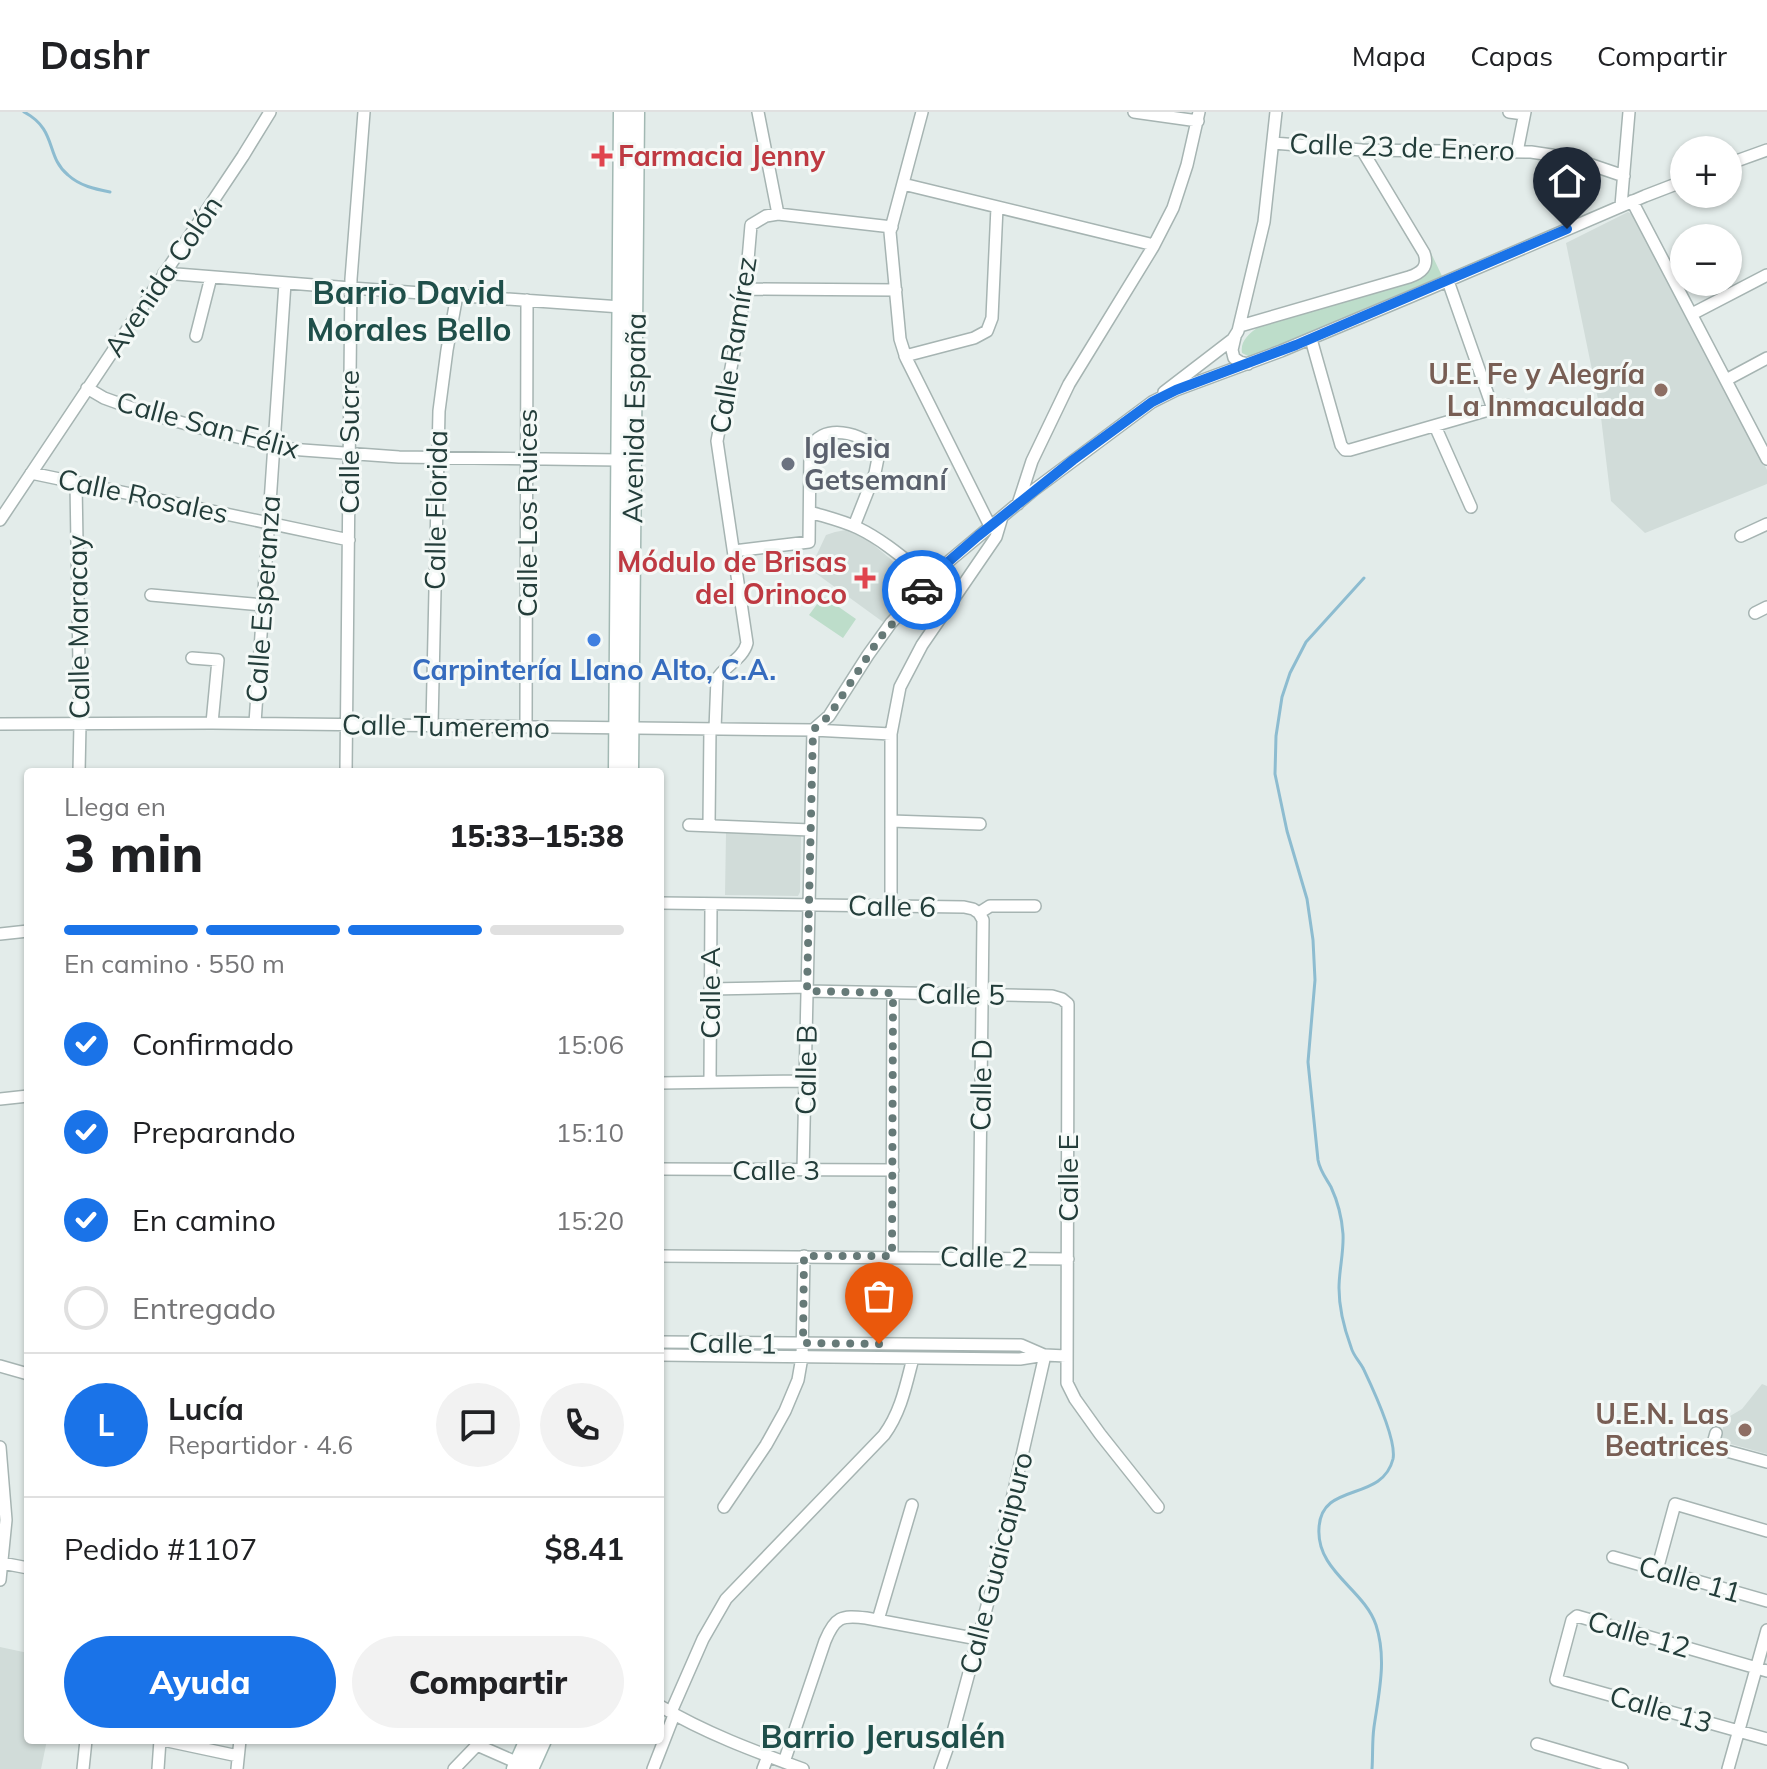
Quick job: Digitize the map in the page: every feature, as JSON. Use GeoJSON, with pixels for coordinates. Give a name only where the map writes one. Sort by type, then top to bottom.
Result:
{"type":"FeatureCollection","features":[{"type":"Feature","properties":{"kind":"main road","name":"Avenida España"},"geometry":{"type":"LineString","coordinates":[[622,112],[620,460],[624,728],[629,768]]}},
{"type":"Feature","properties":{"kind":"main road","name":"Avenida España"},"geometry":{"type":"LineString","coordinates":[[618,768],[624,728],[636,112]]}},
{"type":"Feature","properties":{"kind":"main road"},"geometry":{"type":"LineString","coordinates":[[526,1767],[528,1744]]}},
{"type":"Feature","properties":{"kind":"main road"},"geometry":{"type":"LineString","coordinates":[[526,1767],[540,1744]]}},
{"type":"Feature","properties":{"kind":"street","name":"Avenida Colón"},"geometry":{"type":"LineString","coordinates":[[0,520],[270,112]]}},
{"type":"Feature","properties":{"kind":"street","name":"Calle Sucre"},"geometry":{"type":"LineString","coordinates":[[346,768],[351,288],[364,112]]}},
{"type":"Feature","properties":{"kind":"street"},"geometry":{"type":"LineString","coordinates":[[758,112],[778,214],[892,227]]}},
{"type":"Feature","properties":{"kind":"street"},"geometry":{"type":"LineString","coordinates":[[922,112],[890,232],[900,339],[905,356],[990,526]]}},
{"type":"Feature","properties":{"kind":"street"},"geometry":{"type":"LineString","coordinates":[[1018,504],[1032,461],[1069,384],[1154,245],[1180,188],[1198,116],[1134,112]]}},
{"type":"Feature","properties":{"kind":"street"},"geometry":{"type":"LineString","coordinates":[[1248,364],[1237,361],[1232,355],[1264,222],[1276,112]]}},
{"type":"Feature","properties":{"kind":"street"},"geometry":{"type":"LineString","coordinates":[[1509,112],[1525,113],[1517,152]]}},
{"type":"Feature","properties":{"kind":"street"},"geometry":{"type":"LineString","coordinates":[[1629,112],[1624,176],[1626,204],[1692,314],[1764,445],[1767,459]]}},
{"type":"Feature","properties":{"kind":"street","name":"Calle 23 de Enero"},"geometry":{"type":"LineString","coordinates":[[1273,143],[1362,150],[1531,152],[1571,158],[1624,176]]}},
{"type":"Feature","properties":{"kind":"street"},"geometry":{"type":"LineString","coordinates":[[813,730],[829,716],[885,631],[955,556],[1238,331],[1416,275],[1424,269],[1424,253],[1362,150]]}},
{"type":"Feature","properties":{"kind":"street"},"geometry":{"type":"LineString","coordinates":[[1742,159],[1767,150]]}},
{"type":"Feature","properties":{"kind":"street"},"geometry":{"type":"LineString","coordinates":[[903,184],[1154,245]]}},
{"type":"Feature","properties":{"kind":"street"},"geometry":{"type":"LineString","coordinates":[[1152,402],[1311,339],[1670,187]]}},
{"type":"Feature","properties":{"kind":"street"},"geometry":{"type":"LineString","coordinates":[[905,356],[974,338],[989,328],[997,207]]}},
{"type":"Feature","properties":{"kind":"street","name":"Calle Ramírez"},"geometry":{"type":"LineString","coordinates":[[712,729],[718,676],[742,654],[747,643],[717,441],[718,423],[745,289],[751,225],[766,216],[778,214]]}},
{"type":"Feature","properties":{"kind":"street"},"geometry":{"type":"LineString","coordinates":[[164,273],[621,307]]}},
{"type":"Feature","properties":{"kind":"street"},"geometry":{"type":"LineString","coordinates":[[1692,314],[1767,275]]}},
{"type":"Feature","properties":{"kind":"street"},"geometry":{"type":"LineString","coordinates":[[196,336],[211,277]]}},
{"type":"Feature","properties":{"kind":"street"},"geometry":{"type":"LineString","coordinates":[[1448,281],[1493,409]]}},
{"type":"Feature","properties":{"kind":"street","name":"Calle Esperanza"},"geometry":{"type":"LineString","coordinates":[[255,723],[285,283]]}},
{"type":"Feature","properties":{"kind":"street"},"geometry":{"type":"LineString","coordinates":[[745,289],[896,290]]}},
{"type":"Feature","properties":{"kind":"street","name":"Calle Florida"},"geometry":{"type":"LineString","coordinates":[[432,725],[439,411],[457,295]]}},
{"type":"Feature","properties":{"kind":"street","name":"Calle Los Ruices"},"geometry":{"type":"LineString","coordinates":[[526,727],[527,300]]}},
{"type":"Feature","properties":{"kind":"street"},"geometry":{"type":"LineString","coordinates":[[1311,339],[1343,448],[1350,450],[1506,405]]}},
{"type":"Feature","properties":{"kind":"street"},"geometry":{"type":"LineString","coordinates":[[1726,380],[1767,358]]}},
{"type":"Feature","properties":{"kind":"street","name":"Calle San Félix"},"geometry":{"type":"LineString","coordinates":[[87,388],[104,398],[140,411],[273,446],[309,451],[620,460]]}},
{"type":"Feature","properties":{"kind":"street"},"geometry":{"type":"LineString","coordinates":[[1435,426],[1471,507]]}},
{"type":"Feature","properties":{"kind":"street"},"geometry":{"type":"LineString","coordinates":[[734,551],[809,542],[810,451],[819,437],[829,434],[857,437],[876,448],[879,455],[854,526]]}},
{"type":"Feature","properties":{"kind":"street","name":"Calle Rosales"},"geometry":{"type":"LineString","coordinates":[[31,473],[349,540]]}},
{"type":"Feature","properties":{"kind":"street","name":"Calle Maracay"},"geometry":{"type":"LineString","coordinates":[[76,483],[79,768]]}},
{"type":"Feature","properties":{"kind":"street"},"geometry":{"type":"LineString","coordinates":[[810,512],[854,526],[891,549],[931,580]]}},
{"type":"Feature","properties":{"kind":"street"},"geometry":{"type":"LineString","coordinates":[[891,906],[891,734],[900,687],[911,663],[996,537],[1002,517]]}},
{"type":"Feature","properties":{"kind":"street"},"geometry":{"type":"LineString","coordinates":[[1741,536],[1767,524]]}},
{"type":"Feature","properties":{"kind":"street"},"geometry":{"type":"LineString","coordinates":[[151,595],[263,605]]}},
{"type":"Feature","properties":{"kind":"street"},"geometry":{"type":"LineString","coordinates":[[1755,613],[1767,607]]}},
{"type":"Feature","properties":{"kind":"street"},"geometry":{"type":"LineString","coordinates":[[192,658],[218,660],[212,723]]}},
{"type":"Feature","properties":{"kind":"street","name":"Calle Tumeremo"},"geometry":{"type":"LineString","coordinates":[[0,724],[348,724],[813,730],[891,734]]}},
{"type":"Feature","properties":{"kind":"street"},"geometry":{"type":"LineString","coordinates":[[709,825],[712,729]]}},
{"type":"Feature","properties":{"kind":"street","name":"Calle B"},"geometry":{"type":"LineString","coordinates":[[803,1170],[813,730]]}},
{"type":"Feature","properties":{"kind":"street"},"geometry":{"type":"LineString","coordinates":[[891,821],[980,824]]}},
{"type":"Feature","properties":{"kind":"street"},"geometry":{"type":"LineString","coordinates":[[689,825],[810,830]]}},
{"type":"Feature","properties":{"kind":"street","name":"Calle 6"},"geometry":{"type":"LineString","coordinates":[[664,903],[964,907],[979,913],[995,906],[1035,906]]}},
{"type":"Feature","properties":{"kind":"street","name":"Calle A"},"geometry":{"type":"LineString","coordinates":[[710,1082],[711,904]]}},
{"type":"Feature","properties":{"kind":"street","name":"Calle D"},"geometry":{"type":"LineString","coordinates":[[979,913],[983,920],[979,1257]]}},
{"type":"Feature","properties":{"kind":"street"},"geometry":{"type":"LineString","coordinates":[[0,934],[24,931]]}},
{"type":"Feature","properties":{"kind":"street","name":"Calle 5"},"geometry":{"type":"LineString","coordinates":[[710,989],[1052,996],[1066,1001]]}},
{"type":"Feature","properties":{"kind":"street"},"geometry":{"type":"LineString","coordinates":[[892,1256],[893,993]]}},
{"type":"Feature","properties":{"kind":"street","name":"Calle E"},"geometry":{"type":"LineString","coordinates":[[1066,1001],[1069,1010],[1066,1376],[1070,1390],[1100,1434],[1158,1507]]}},
{"type":"Feature","properties":{"kind":"street"},"geometry":{"type":"LineString","coordinates":[[664,1083],[805,1081]]}},
{"type":"Feature","properties":{"kind":"street"},"geometry":{"type":"LineString","coordinates":[[0,1099],[24,1096]]}},
{"type":"Feature","properties":{"kind":"street","name":"Calle 3"},"geometry":{"type":"LineString","coordinates":[[664,1169],[893,1170]]}},
{"type":"Feature","properties":{"kind":"street","name":"Calle 2"},"geometry":{"type":"LineString","coordinates":[[664,1256],[1068,1259]]}},
{"type":"Feature","properties":{"kind":"street"},"geometry":{"type":"LineString","coordinates":[[724,1507],[758,1458],[785,1411],[798,1380],[803,1343],[804,1256]]}},
{"type":"Feature","properties":{"kind":"street","name":"Calle 1"},"geometry":{"type":"LineString","coordinates":[[664,1342],[1021,1345],[1045,1355]]}},
{"type":"Feature","properties":{"kind":"street","name":"Calle 1"},"geometry":{"type":"LineString","coordinates":[[664,1355],[1020,1359],[1066,1356]]}},
{"type":"Feature","properties":{"kind":"street","name":"Calle Guaicaipuro"},"geometry":{"type":"LineString","coordinates":[[940,1769],[978,1639],[1045,1355]]}},
{"type":"Feature","properties":{"kind":"street"},"geometry":{"type":"LineString","coordinates":[[803,1769],[727,1740],[668,1711],[726,1599],[892,1424],[913,1358]]}},
{"type":"Feature","properties":{"kind":"street"},"geometry":{"type":"LineString","coordinates":[[0,1366],[24,1373]]}},
{"type":"Feature","properties":{"kind":"street"},"geometry":{"type":"LineString","coordinates":[[1716,1433],[1712,1447],[1767,1462]]}},
{"type":"Feature","properties":{"kind":"street"},"geometry":{"type":"LineString","coordinates":[[0,1447],[6,1520],[0,1580]]}},
{"type":"Feature","properties":{"kind":"street"},"geometry":{"type":"LineString","coordinates":[[1657,1570],[1675,1504],[1767,1531]]}},
{"type":"Feature","properties":{"kind":"street"},"geometry":{"type":"LineString","coordinates":[[878,1620],[912,1505]]}},
{"type":"Feature","properties":{"kind":"street","name":"Calle 11"},"geometry":{"type":"LineString","coordinates":[[1613,1557],[1767,1601]]}},
{"type":"Feature","properties":{"kind":"street"},"geometry":{"type":"LineString","coordinates":[[2,1563],[24,1567]]}},
{"type":"Feature","properties":{"kind":"street","name":"Calle 12"},"geometry":{"type":"LineString","coordinates":[[1556,1680],[1572,1620],[1577,1616],[1762,1669]]}},
{"type":"Feature","properties":{"kind":"street"},"geometry":{"type":"LineString","coordinates":[[784,1762],[825,1641],[833,1624],[843,1617],[878,1620],[978,1639]]}},
{"type":"Feature","properties":{"kind":"street"},"geometry":{"type":"LineString","coordinates":[[1728,1769],[1738,1731],[1762,1669],[1767,1630]]}},
{"type":"Feature","properties":{"kind":"street","name":"Calle 13"},"geometry":{"type":"LineString","coordinates":[[1556,1680],[1767,1739]]}},
{"type":"Feature","properties":{"kind":"street"},"geometry":{"type":"LineString","coordinates":[[83,1769],[86,1744]]}},
{"type":"Feature","properties":{"kind":"street"},"geometry":{"type":"LineString","coordinates":[[158,1769],[161,1744]]}},
{"type":"Feature","properties":{"kind":"street"},"geometry":{"type":"LineString","coordinates":[[175,1744],[238,1763]]}},
{"type":"Feature","properties":{"kind":"street"},"geometry":{"type":"LineString","coordinates":[[454,1769],[478,1744]]}},
{"type":"Feature","properties":{"kind":"street"},"geometry":{"type":"LineString","coordinates":[[484,1744],[526,1767]]}},
{"type":"Feature","properties":{"kind":"street"},"geometry":{"type":"LineString","coordinates":[[653,1769],[659,1744]]}},
{"type":"Feature","properties":{"kind":"street"},"geometry":{"type":"LineString","coordinates":[[1537,1744],[1622,1769]]}},
{"type":"Feature","properties":{"kind":"street"},"geometry":{"type":"LineString","coordinates":[[763,1769],[768,1756]]}},
{"type":"Feature","properties":{"kind":"shaded area","name":"U.E. Fe y Alegría La Inmaculada"},"geometry":{"type":"Polygon","coordinates":[[[1628,212],[1632,214],[1670,284],[1670,296],[1677,296],[1767,470],[1767,484],[1645,533],[1611,501],[1600,409],[1566,243],[1628,212]]]}},
{"type":"Feature","properties":{"kind":"shaded area","name":"Módulo de Brisas del Orinoco"},"geometry":{"type":"Polygon","coordinates":[[[846,530],[863,536],[906,572],[907,596],[883,622],[810,569],[826,535],[846,530]]]}},
{"type":"Feature","properties":{"kind":"shaded area"},"geometry":{"type":"Polygon","coordinates":[[[726,833],[801,836],[798,896],[725,895],[726,833]]]}},
{"type":"Feature","properties":{"kind":"shaded area","name":"U.E.N. Las Beatrices"},"geometry":{"type":"Polygon","coordinates":[[[1762,1384],[1767,1386],[1767,1454],[1720,1441],[1725,1419],[1742,1409],[1762,1384]]]}},
{"type":"Feature","properties":{"kind":"shaded area"},"geometry":{"type":"Polygon","coordinates":[[[0,1647],[24,1652],[24,1744],[46,1744],[41,1769],[0,1769],[0,1647]]]}},
{"type":"Feature","properties":{"kind":"green space"},"geometry":{"type":"Polygon","coordinates":[[[1431,253],[1442,276],[1253,356],[1242,353],[1244,341],[1258,327],[1422,277],[1429,270],[1431,253]]]}},
{"type":"Feature","properties":{"kind":"green space"},"geometry":{"type":"Polygon","coordinates":[[[823,596],[856,619],[843,638],[809,615],[823,596]]]}},
{"type":"Feature","properties":{"kind":"waterway"},"geometry":{"type":"LineString","coordinates":[[24,112],[42,127],[56,160],[68,175],[83,184],[110,192]]}},
{"type":"Feature","properties":{"kind":"waterway"},"geometry":{"type":"LineString","coordinates":[[1364,578],[1306,642],[1290,673],[1282,697],[1276,736],[1275,774],[1287,831],[1307,899],[1313,940],[1315,980],[1308,1062],[1318,1160],[1335,1198],[1342,1228],[1341,1311],[1352,1350],[1388,1426],[1393,1450],[1387,1473],[1377,1482],[1330,1504],[1322,1513],[1319,1528],[1325,1556],[1370,1612],[1379,1638],[1381,1676],[1373,1732],[1372,1769]]}},
{"type":"Feature","properties":{"kind":"way so far"},"geometry":{"type":"LineString","coordinates":[[879,1344],[803,1343],[804,1256],[892,1256],[893,993],[807,991],[813,730],[829,716],[891,623],[922,590]]}},
{"type":"Feature","properties":{"kind":"place","name":"Farmacia Jenny"},"geometry":{"type":"Point","coordinates":[602,156]}},
{"type":"Feature","properties":{"kind":"place","name":"U.E. Fe y Alegría La Inmaculada"},"geometry":{"type":"Point","coordinates":[1661,390]}},
{"type":"Feature","properties":{"kind":"place","name":"Iglesia Getsemaní"},"geometry":{"type":"Point","coordinates":[788,464]}},
{"type":"Feature","properties":{"kind":"place","name":"Módulo de Brisas del Orinoco"},"geometry":{"type":"Point","coordinates":[865,578]}},
{"type":"Feature","properties":{"kind":"place","name":"Carpintería Llano Alto, C.A."},"geometry":{"type":"Point","coordinates":[594,640]}},
{"type":"Feature","properties":{"kind":"place","name":"U.E.N. Las Beatrices"},"geometry":{"type":"Point","coordinates":[1745,1430]}},
{"type":"Feature","properties":{"kind":"district","name":"Barrio David Morales Bello"},"geometry":{"type":"Point","coordinates":[409,312]}},
{"type":"Feature","properties":{"kind":"district","name":"Barrio Jerusalén"},"geometry":{"type":"Point","coordinates":[883,1737]}},
{"type":"Feature","properties":{"kind":"route"},"geometry":{"type":"LineString","coordinates":[[922,590],[978,536],[1152,402],[1296,345],[1567,229]]}}]}
